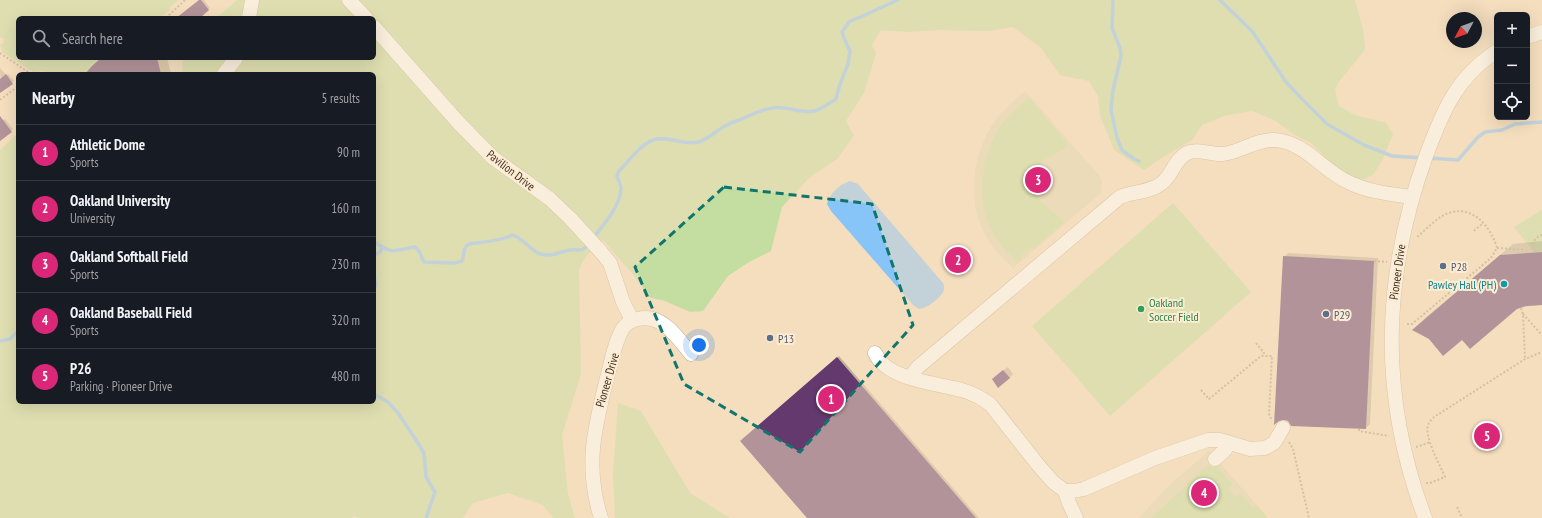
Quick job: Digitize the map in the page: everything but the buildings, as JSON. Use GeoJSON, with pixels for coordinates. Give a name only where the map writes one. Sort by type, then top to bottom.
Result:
{"type":"FeatureCollection","features":[{"type":"Feature","properties":{"kind":"street"},"geometry":{"type":"LineString","coordinates":[[249,16],[252,0]]}},
{"type":"Feature","properties":{"kind":"street"},"geometry":{"type":"LineString","coordinates":[[349,0],[364,16]]}},
{"type":"Feature","properties":{"kind":"street","name":"Pavilion Drive"},"geometry":{"type":"LineString","coordinates":[[376,29],[457,121],[492,157],[550,199],[570,218],[599,250],[610,263],[623,302],[632,320]]}},
{"type":"Feature","properties":{"kind":"street"},"geometry":{"type":"LineString","coordinates":[[1530,35],[1542,32]]}},
{"type":"Feature","properties":{"kind":"street","name":"Pioneer Drive"},"geometry":{"type":"LineString","coordinates":[[1425,518],[1410,476],[1399,428],[1394,391],[1392,323],[1395,283],[1400,247],[1412,197],[1438,125],[1451,96],[1474,69],[1494,53]]}},
{"type":"Feature","properties":{"kind":"street"},"geometry":{"type":"LineString","coordinates":[[226,72],[234,60]]}},
{"type":"Feature","properties":{"kind":"street"},"geometry":{"type":"LineString","coordinates":[[910,377],[924,361],[1111,204],[1120,197],[1129,193],[1149,190],[1157,187],[1164,182],[1180,159],[1190,152],[1221,154],[1242,149],[1266,140],[1277,140],[1299,148],[1347,182],[1372,190],[1412,197]]}},
{"type":"Feature","properties":{"kind":"street"},"geometry":{"type":"LineString","coordinates":[[632,320],[650,318],[659,321],[675,334],[691,354]]}},
{"type":"Feature","properties":{"kind":"street","name":"Pioneer Drive"},"geometry":{"type":"LineString","coordinates":[[601,518],[595,496],[592,476],[593,435],[619,337],[624,326],[632,320]]}},
{"type":"Feature","properties":{"kind":"street"},"geometry":{"type":"LineString","coordinates":[[875,353],[878,360],[887,369],[925,382],[968,392],[980,397],[990,404],[1039,466],[1053,482],[1065,491],[1076,518]]}},
{"type":"Feature","properties":{"kind":"street"},"geometry":{"type":"LineString","coordinates":[[1065,491],[1084,489],[1155,458],[1208,440],[1220,440],[1250,449],[1265,448],[1274,443],[1283,428]]}},
{"type":"Feature","properties":{"kind":"street"},"geometry":{"type":"LineString","coordinates":[[1215,459],[1226,450],[1229,442]]}},
{"type":"Feature","properties":{"kind":"path"},"geometry":{"type":"LineString","coordinates":[[168,16],[185,0]]}},
{"type":"Feature","properties":{"kind":"path"},"geometry":{"type":"LineString","coordinates":[[0,53],[28,72]]}},
{"type":"Feature","properties":{"kind":"path"},"geometry":{"type":"LineString","coordinates":[[0,100],[16,88]]}},
{"type":"Feature","properties":{"kind":"path"},"geometry":{"type":"LineString","coordinates":[[1416,238],[1441,217],[1449,213],[1461,212],[1473,214],[1484,223],[1491,232],[1497,248]]}},
{"type":"Feature","properties":{"kind":"path"},"geometry":{"type":"LineString","coordinates":[[1474,231],[1484,223]]}},
{"type":"Feature","properties":{"kind":"path"},"geometry":{"type":"LineString","coordinates":[[1536,252],[1533,244],[1537,237],[1542,235]]}},
{"type":"Feature","properties":{"kind":"path"},"geometry":{"type":"LineString","coordinates":[[1497,248],[1525,250]]}},
{"type":"Feature","properties":{"kind":"path"},"geometry":{"type":"LineString","coordinates":[[1408,324],[1412,324],[1491,258],[1497,248]]}},
{"type":"Feature","properties":{"kind":"path"},"geometry":{"type":"LineString","coordinates":[[1374,261],[1389,262]]}},
{"type":"Feature","properties":{"kind":"path"},"geometry":{"type":"LineString","coordinates":[[1521,308],[1523,314],[1525,359]]}},
{"type":"Feature","properties":{"kind":"path"},"geometry":{"type":"LineString","coordinates":[[1523,314],[1542,335]]}},
{"type":"Feature","properties":{"kind":"path"},"geometry":{"type":"LineString","coordinates":[[1201,390],[1209,399],[1261,356],[1264,352],[1256,343]]}},
{"type":"Feature","properties":{"kind":"path"},"geometry":{"type":"LineString","coordinates":[[1424,482],[1430,483],[1445,477],[1430,442],[1427,430],[1428,424],[1434,417],[1525,359],[1542,352]]}},
{"type":"Feature","properties":{"kind":"path"},"geometry":{"type":"LineString","coordinates":[[1261,356],[1272,356],[1269,414],[1274,425],[1283,428],[1293,449],[1309,518]]}},
{"type":"Feature","properties":{"kind":"path"},"geometry":{"type":"LineString","coordinates":[[1359,429],[1359,432],[1392,436]]}},
{"type":"Feature","properties":{"kind":"path"},"geometry":{"type":"LineString","coordinates":[[1411,449],[1430,442]]}},
{"type":"Feature","properties":{"kind":"path"},"geometry":{"type":"LineString","coordinates":[[1457,507],[1462,518]]}},
{"type":"Feature","properties":{"kind":"highlighted area"},"geometry":{"type":"Polygon","coordinates":[[[724,187],[872,204],[913,325],[800,452],[684,384],[635,267],[724,187]]]}},
{"type":"Feature","properties":{"kind":"green space"},"geometry":{"type":"Polygon","coordinates":[[[0,0],[179,0],[162,16],[16,16],[16,60],[99,60],[87,72],[33,72],[2,52],[0,45],[3,43],[4,39],[0,37],[0,0]]]}},
{"type":"Feature","properties":{"kind":"green space"},"geometry":{"type":"Polygon","coordinates":[[[237,0],[1355,0],[1363,29],[1365,50],[1340,80],[1335,90],[1339,106],[1355,115],[1386,123],[1393,134],[1383,159],[1373,175],[1359,181],[1343,174],[1311,143],[1295,135],[1274,120],[1252,111],[1224,116],[1202,125],[1192,140],[1144,170],[1114,150],[1100,116],[1098,96],[1089,81],[1060,75],[1041,48],[1013,27],[989,31],[937,30],[909,32],[881,30],[872,45],[876,53],[864,93],[846,121],[854,136],[837,159],[810,177],[782,207],[771,251],[749,262],[728,276],[703,311],[690,312],[665,301],[648,297],[636,278],[603,240],[586,256],[579,270],[581,374],[562,435],[568,494],[575,518],[553,518],[543,505],[508,493],[473,503],[463,518],[358,518],[355,516],[351,518],[0,518],[0,150],[16,135],[16,404],[376,404],[376,72],[182,72],[183,60],[376,60],[376,16],[218,16],[237,0]]]}},
{"type":"Feature","properties":{"kind":"green space"},"geometry":{"type":"Polygon","coordinates":[[[1025,91],[1102,179],[1101,193],[1013,268],[996,250],[983,230],[978,218],[974,191],[977,164],[985,138],[998,117],[1025,91]]]}},
{"type":"Feature","properties":{"kind":"green space","name":"Oakland Soccer Field"},"geometry":{"type":"Polygon","coordinates":[[[1173,203],[1251,292],[1110,416],[1032,326],[1173,203]]]}},
{"type":"Feature","properties":{"kind":"green space"},"geometry":{"type":"Polygon","coordinates":[[[1542,210],[1542,252],[1534,252],[1514,227],[1542,210]]]}},
{"type":"Feature","properties":{"kind":"green space"},"geometry":{"type":"Polygon","coordinates":[[[618,403],[641,411],[690,493],[730,518],[615,518],[613,476],[618,403]]]}},
{"type":"Feature","properties":{"kind":"green space"},"geometry":{"type":"Polygon","coordinates":[[[1209,451],[1268,518],[1139,518],[1173,482],[1209,451]]]}},
{"type":"Feature","properties":{"kind":"sand"},"geometry":{"type":"Polygon","coordinates":[[[1025,91],[1102,179],[1101,193],[1013,268],[996,250],[983,230],[978,218],[974,191],[977,164],[985,138],[1002,112],[1025,91]],[[1029,98],[1008,117],[995,134],[983,172],[982,199],[984,211],[988,223],[997,239],[1009,254],[1018,262],[1022,258],[1021,256],[1032,247],[1033,249],[1064,222],[1039,198],[1036,193],[1035,178],[1043,161],[1055,155],[1068,144],[1029,98]]]}},
{"type":"Feature","properties":{"kind":"sand"},"geometry":{"type":"Polygon","coordinates":[[[1209,451],[1256,505],[1253,507],[1240,493],[1235,497],[1228,489],[1233,485],[1217,466],[1212,467],[1208,465],[1151,518],[1139,518],[1173,482],[1209,451]]]}},
{"type":"Feature","properties":{"kind":"water"},"geometry":{"type":"Polygon","coordinates":[[[850,181],[858,184],[943,284],[944,289],[941,296],[930,305],[919,309],[913,305],[831,211],[827,204],[830,196],[839,187],[850,181]]]}},
{"type":"Feature","properties":{"kind":"waterway"},"geometry":{"type":"LineString","coordinates":[[593,238],[611,215],[618,201],[621,188],[617,176],[619,171],[648,142],[659,139],[670,139],[687,143],[698,142],[706,139],[729,124],[758,112],[777,107],[809,112],[823,108],[836,99],[848,64],[850,51],[842,32],[849,22],[898,0]]}},
{"type":"Feature","properties":{"kind":"waterway"},"geometry":{"type":"LineString","coordinates":[[1113,0],[1112,28],[1120,48],[1121,56],[1113,90],[1111,110],[1117,138],[1122,150],[1139,161]]}},
{"type":"Feature","properties":{"kind":"waterway"},"geometry":{"type":"LineString","coordinates":[[1220,0],[1252,31],[1286,82],[1327,124],[1364,145],[1392,156],[1423,158]]}},
{"type":"Feature","properties":{"kind":"waterway"},"geometry":{"type":"LineString","coordinates":[[1429,158],[1458,160],[1478,137],[1485,132],[1502,130],[1515,124],[1542,122]]}},
{"type":"Feature","properties":{"kind":"waterway"},"geometry":{"type":"LineString","coordinates":[[376,243],[393,251],[415,247],[419,251],[424,262],[455,263],[462,261],[464,249],[469,244],[497,240],[512,235],[521,239],[536,252],[546,255],[552,255],[570,250],[581,250],[589,243]]}},
{"type":"Feature","properties":{"kind":"waterway"},"geometry":{"type":"LineString","coordinates":[[376,254],[380,252],[383,247]]}},
{"type":"Feature","properties":{"kind":"waterway"},"geometry":{"type":"LineString","coordinates":[[0,341],[10,339],[16,333]]}},
{"type":"Feature","properties":{"kind":"waterway"},"geometry":{"type":"LineString","coordinates":[[376,395],[388,402],[398,413],[424,453],[426,477],[435,492],[426,518]]}},
{"type":"Feature","properties":{"kind":"place","name":"Oakland Softball Field"},"geometry":{"type":"Point","coordinates":[1038,180]}},
{"type":"Feature","properties":{"kind":"place","name":"Oakland University"},"geometry":{"type":"Point","coordinates":[958,260]}},
{"type":"Feature","properties":{"kind":"place","name":"P28"},"geometry":{"type":"Point","coordinates":[1443,266]}},
{"type":"Feature","properties":{"kind":"place","name":"Pawley Hall (PH)"},"geometry":{"type":"Point","coordinates":[1504,284]}},
{"type":"Feature","properties":{"kind":"place","name":"Oakland Soccer Field"},"geometry":{"type":"Point","coordinates":[1141,309]}},
{"type":"Feature","properties":{"kind":"place","name":"P29"},"geometry":{"type":"Point","coordinates":[1326,314]}},
{"type":"Feature","properties":{"kind":"place","name":"P13"},"geometry":{"type":"Point","coordinates":[770,338]}},
{"type":"Feature","properties":{"kind":"place","name":"Athletic Dome"},"geometry":{"type":"Point","coordinates":[831,399]}},
{"type":"Feature","properties":{"kind":"place","name":"P26"},"geometry":{"type":"Point","coordinates":[1487,436]}},
{"type":"Feature","properties":{"kind":"place","name":"Oakland Baseball Field"},"geometry":{"type":"Point","coordinates":[1204,493]}}]}
